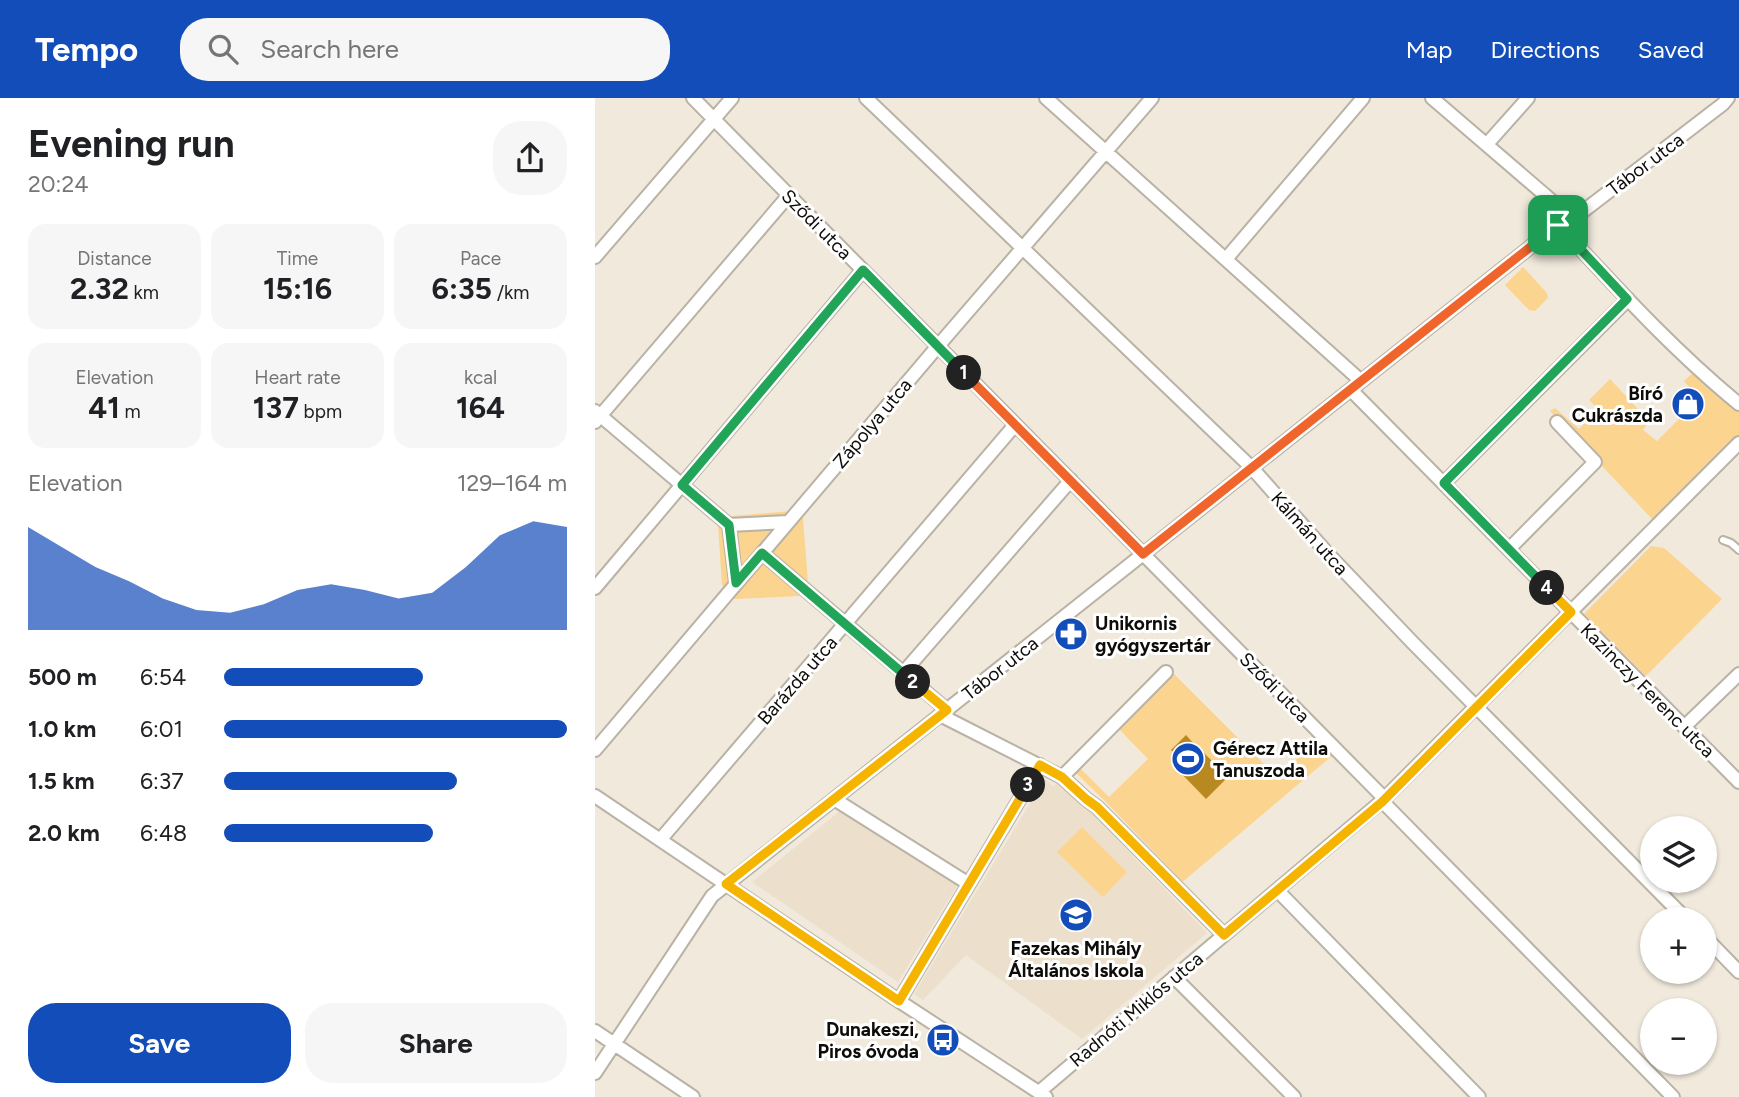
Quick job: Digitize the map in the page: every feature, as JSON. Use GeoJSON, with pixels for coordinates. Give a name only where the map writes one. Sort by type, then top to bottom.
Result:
{"type":"FeatureCollection","features":[{"type":"Feature","properties":{"kind":"street","name":"Sződi utca"},"geometry":{"type":"LineString","coordinates":[[693,98],[1071,480],[1673,1097]]}},
{"type":"Feature","properties":{"kind":"street"},"geometry":{"type":"LineString","coordinates":[[595,257],[732,98]]}},
{"type":"Feature","properties":{"kind":"street","name":"Kálmán utca"},"geometry":{"type":"LineString","coordinates":[[866,98],[1252,468],[1329,555],[1674,907]]}},
{"type":"Feature","properties":{"kind":"street","name":"Kazinczy Ferenc utca"},"geometry":{"type":"LineString","coordinates":[[1046,98],[1226,260],[1356,385],[1444,483],[1739,782]]}},
{"type":"Feature","properties":{"kind":"street","name":"Zápolya utca"},"geometry":{"type":"LineString","coordinates":[[595,750],[1152,98]]}},
{"type":"Feature","properties":{"kind":"street"},"geometry":{"type":"LineString","coordinates":[[1226,260],[1363,98]]}},
{"type":"Feature","properties":{"kind":"street"},"geometry":{"type":"LineString","coordinates":[[1431,98],[1573,219]]}},
{"type":"Feature","properties":{"kind":"street"},"geometry":{"type":"LineString","coordinates":[[1487,144],[1528,98]]}},
{"type":"Feature","properties":{"kind":"street","name":"Tábor utca"},"geometry":{"type":"LineString","coordinates":[[595,1073],[712,896],[1558,225],[1573,219],[1728,98]]}},
{"type":"Feature","properties":{"kind":"street"},"geometry":{"type":"LineString","coordinates":[[736,583],[729,525],[597,416],[789,195]]}},
{"type":"Feature","properties":{"kind":"street"},"geometry":{"type":"LineString","coordinates":[[1558,225],[1627,299],[1715,385],[1739,404]]}},
{"type":"Feature","properties":{"kind":"street"},"geometry":{"type":"LineString","coordinates":[[595,587],[863,270]]}},
{"type":"Feature","properties":{"kind":"street"},"geometry":{"type":"LineString","coordinates":[[1444,483],[1627,299]]}},
{"type":"Feature","properties":{"kind":"street"},"geometry":{"type":"LineString","coordinates":[[1509,549],[1595,462],[1557,422]]}},
{"type":"Feature","properties":{"kind":"street","name":"Barázda utca"},"geometry":{"type":"LineString","coordinates":[[660,840],[1016,425]]}},
{"type":"Feature","properties":{"kind":"street","name":"Radnóti Miklós utca"},"geometry":{"type":"LineString","coordinates":[[1042,1094],[1174,977],[1384,800],[1739,443]]}},
{"type":"Feature","properties":{"kind":"street"},"geometry":{"type":"LineString","coordinates":[[903,673],[1071,480]]}},
{"type":"Feature","properties":{"kind":"street"},"geometry":{"type":"LineString","coordinates":[[729,525],[788,522]]}},
{"type":"Feature","properties":{"kind":"street"},"geometry":{"type":"LineString","coordinates":[[762,553],[903,673],[943,713],[1062,777],[1097,807],[1224,935]]}},
{"type":"Feature","properties":{"kind":"street"},"geometry":{"type":"LineString","coordinates":[[1062,777],[1166,672]]}},
{"type":"Feature","properties":{"kind":"street"},"geometry":{"type":"LineString","coordinates":[[1684,727],[1739,674]]}},
{"type":"Feature","properties":{"kind":"street"},"geometry":{"type":"LineString","coordinates":[[899,1001],[1040,765]]}},
{"type":"Feature","properties":{"kind":"street"},"geometry":{"type":"LineString","coordinates":[[595,796],[1042,1094]]}},
{"type":"Feature","properties":{"kind":"street"},"geometry":{"type":"LineString","coordinates":[[834,799],[969,884]]}},
{"type":"Feature","properties":{"kind":"street"},"geometry":{"type":"LineString","coordinates":[[1277,890],[1479,1097]]}},
{"type":"Feature","properties":{"kind":"street"},"geometry":{"type":"LineString","coordinates":[[1717,949],[1739,972]]}},
{"type":"Feature","properties":{"kind":"street"},"geometry":{"type":"LineString","coordinates":[[1174,977],[1294,1097]]}},
{"type":"Feature","properties":{"kind":"street"},"geometry":{"type":"LineString","coordinates":[[595,1031],[693,1097]]}},
{"type":"Feature","properties":{"kind":"lane"},"geometry":{"type":"LineString","coordinates":[[1723,540],[1739,550]]}},
{"type":"Feature","properties":{"kind":"shaded area"},"geometry":{"type":"Polygon","coordinates":[[[1523,267],[1547,293],[1548,298],[1535,311],[1529,310],[1505,285],[1523,267]]]}},
{"type":"Feature","properties":{"kind":"shaded area"},"geometry":{"type":"Polygon","coordinates":[[[1694,372],[1739,410],[1739,435],[1654,521],[1550,411],[1555,408],[1579,429],[1598,409],[1589,400],[1610,379],[1649,421],[1643,430],[1657,441],[1699,399],[1684,381],[1694,372]]]}},
{"type":"Feature","properties":{"kind":"shaded area"},"geometry":{"type":"Polygon","coordinates":[[[791,511],[803,518],[808,584],[800,596],[735,599],[722,585],[718,525],[732,516],[791,511]]]}},
{"type":"Feature","properties":{"kind":"shaded area"},"geometry":{"type":"Polygon","coordinates":[[[1651,546],[1664,548],[1722,599],[1646,676],[1584,614],[1651,546]]]}},
{"type":"Feature","properties":{"kind":"shaded area"},"geometry":{"type":"Polygon","coordinates":[[[1172,672],[1277,777],[1302,757],[1317,739],[1333,755],[1180,884],[1172,876],[1174,873],[1074,771],[1078,766],[1109,797],[1148,759],[1117,727],[1172,672]]]}},
{"type":"Feature","properties":{"kind":"shaded area"},"geometry":{"type":"Polygon","coordinates":[[[1186,735],[1195,745],[1180,759],[1171,750],[1186,735]]]}},
{"type":"Feature","properties":{"kind":"shaded area"},"geometry":{"type":"Polygon","coordinates":[[[1197,746],[1228,777],[1206,799],[1175,767],[1197,746]]]}},
{"type":"Feature","properties":{"kind":"shaded area","name":"Fazekas Mihály Általános Iskola"},"geometry":{"type":"Polygon","coordinates":[[[1045,779],[1053,786],[1060,780],[1207,933],[1082,1039],[966,955],[923,1000],[914,994],[1045,779]]]}},
{"type":"Feature","properties":{"kind":"shaded area"},"geometry":{"type":"Polygon","coordinates":[[[841,810],[958,884],[898,982],[752,882],[841,810]]]}},
{"type":"Feature","properties":{"kind":"shaded area"},"geometry":{"type":"Polygon","coordinates":[[[1082,827],[1127,872],[1103,897],[1057,852],[1082,827]]]}},
{"type":"Feature","properties":{"kind":"place","name":"Bíró Cukrászda"},"geometry":{"type":"Point","coordinates":[1688,404]}},
{"type":"Feature","properties":{"kind":"place","name":"Unikornis gyógyszertár"},"geometry":{"type":"Point","coordinates":[1071,634]}},
{"type":"Feature","properties":{"kind":"place","name":"Gérecz Attila Tanuszoda"},"geometry":{"type":"Point","coordinates":[1188,759]}},
{"type":"Feature","properties":{"kind":"place","name":"Fazekas Mihály Általános Iskola"},"geometry":{"type":"Point","coordinates":[1076,915]}},
{"type":"Feature","properties":{"kind":"place","name":"Dunakeszi, Piros óvoda"},"geometry":{"type":"Point","coordinates":[943,1040]}},
{"type":"Feature","properties":{"kind":"route"},"geometry":{"type":"LineString","coordinates":[[1558,225],[1627,299],[1444,483],[1571,612],[1382,802],[1224,935],[1097,807],[1062,777],[1040,765],[899,1001],[726,884],[947,710],[762,553],[736,583],[729,525],[682,485],[863,270],[1143,554],[1558,225]]}}]}
